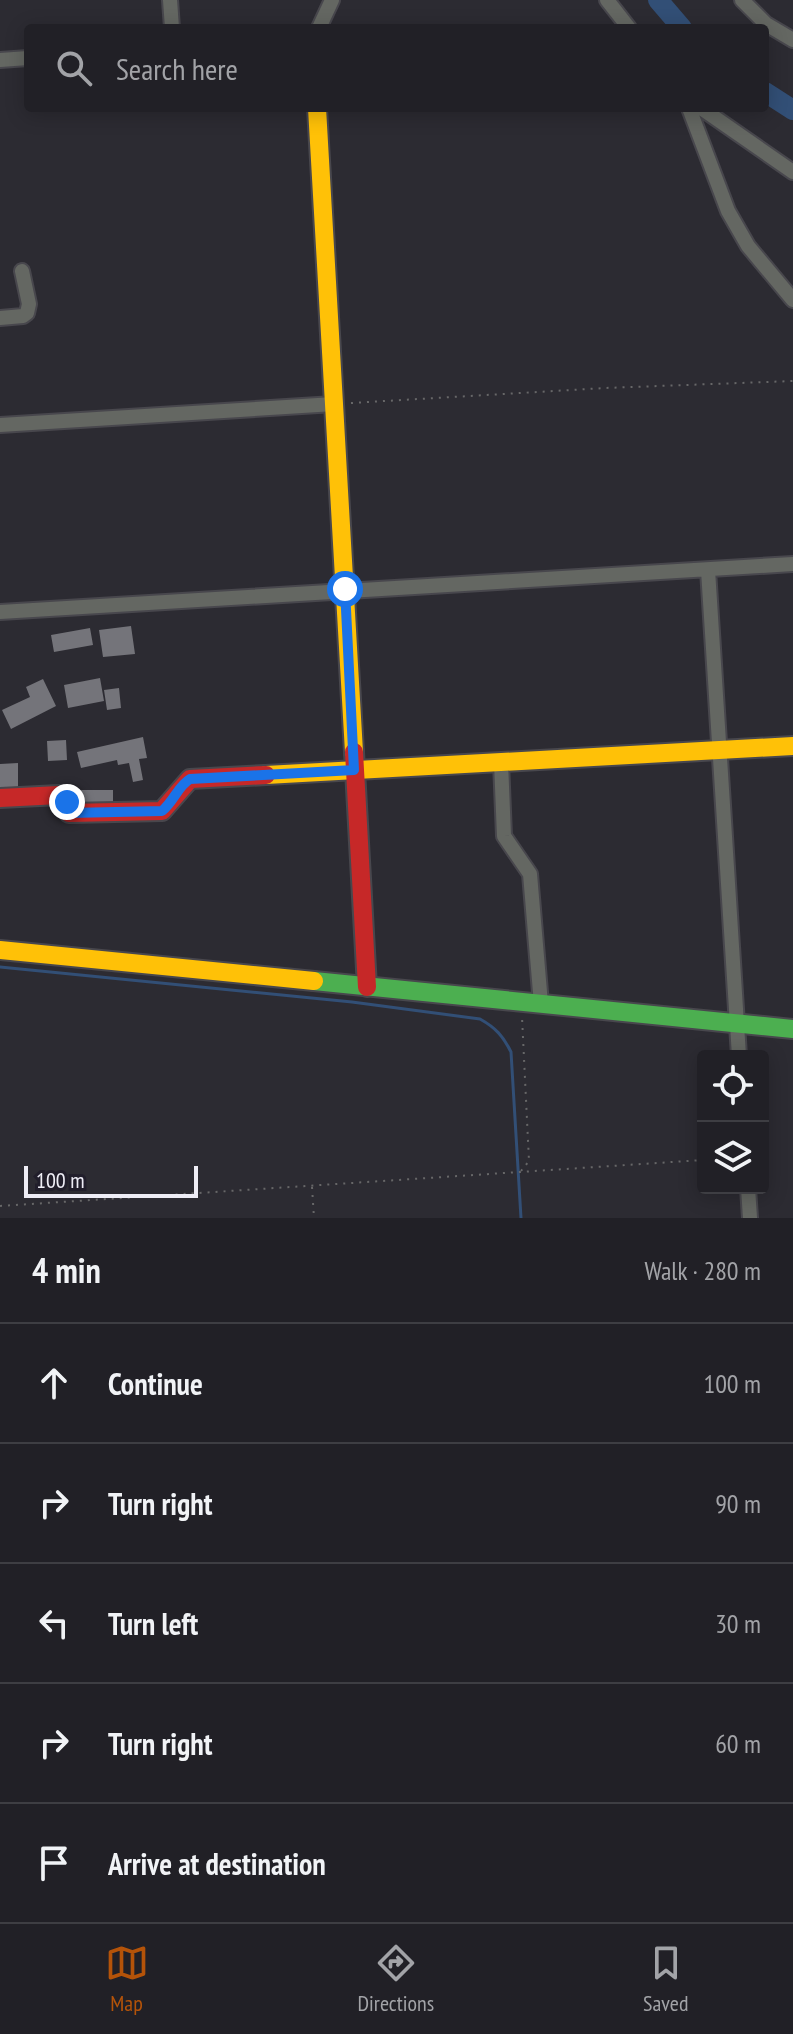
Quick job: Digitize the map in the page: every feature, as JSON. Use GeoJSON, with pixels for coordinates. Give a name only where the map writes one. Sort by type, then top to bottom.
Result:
{"type":"FeatureCollection","features":[{"type":"Feature","properties":{"kind":"street"},"geometry":{"type":"LineString","coordinates":[[170,0],[172,24]]}},
{"type":"Feature","properties":{"kind":"street"},"geometry":{"type":"LineString","coordinates":[[321,24],[332,0]]}},
{"type":"Feature","properties":{"kind":"street"},"geometry":{"type":"LineString","coordinates":[[607,0],[626,24]]}},
{"type":"Feature","properties":{"kind":"street"},"geometry":{"type":"LineString","coordinates":[[742,0],[766,24]]}},
{"type":"Feature","properties":{"kind":"street"},"geometry":{"type":"LineString","coordinates":[[769,26],[793,40]]}},
{"type":"Feature","properties":{"kind":"street"},"geometry":{"type":"LineString","coordinates":[[0,60],[24,58]]}},
{"type":"Feature","properties":{"kind":"street"},"geometry":{"type":"LineString","coordinates":[[317,112],[367,987]]}},
{"type":"Feature","properties":{"kind":"street"},"geometry":{"type":"LineString","coordinates":[[691,112],[728,211],[748,246],[793,300]]}},
{"type":"Feature","properties":{"kind":"street"},"geometry":{"type":"LineString","coordinates":[[707,112],[793,172]]}},
{"type":"Feature","properties":{"kind":"street"},"geometry":{"type":"LineString","coordinates":[[0,318],[27,313],[29,304],[22,271]]}},
{"type":"Feature","properties":{"kind":"street"},"geometry":{"type":"LineString","coordinates":[[0,425],[334,404]]}},
{"type":"Feature","properties":{"kind":"street"},"geometry":{"type":"LineString","coordinates":[[0,612],[793,564]]}},
{"type":"Feature","properties":{"kind":"street"},"geometry":{"type":"LineString","coordinates":[[708,570],[738,1050]]}},
{"type":"Feature","properties":{"kind":"street"},"geometry":{"type":"LineString","coordinates":[[0,798],[59,795],[67,802],[69,813],[162,811],[171,803],[182,783],[190,779],[793,746]]}},
{"type":"Feature","properties":{"kind":"street"},"geometry":{"type":"LineString","coordinates":[[501,762],[504,836],[530,874],[541,1004]]}},
{"type":"Feature","properties":{"kind":"street"},"geometry":{"type":"LineString","coordinates":[[0,950],[793,1029]]}},
{"type":"Feature","properties":{"kind":"street"},"geometry":{"type":"LineString","coordinates":[[748,1194],[750,1218]]}},
{"type":"Feature","properties":{"kind":"path"},"geometry":{"type":"LineString","coordinates":[[334,404],[605,388],[793,381]]}},
{"type":"Feature","properties":{"kind":"path"},"geometry":{"type":"LineString","coordinates":[[520,1172],[529,1161],[521,1003]]}},
{"type":"Feature","properties":{"kind":"path"},"geometry":{"type":"LineString","coordinates":[[0,1206],[697,1160]]}},
{"type":"Feature","properties":{"kind":"path"},"geometry":{"type":"LineString","coordinates":[[312,1186],[314,1218]]}},
{"type":"Feature","properties":{"kind":"building"},"geometry":{"type":"Polygon","coordinates":[[[131,626],[135,654],[103,657],[99,630],[131,626]]]}},
{"type":"Feature","properties":{"kind":"building"},"geometry":{"type":"Polygon","coordinates":[[[90,628],[93,645],[54,652],[51,635],[90,628]]]}},
{"type":"Feature","properties":{"kind":"building"},"geometry":{"type":"Polygon","coordinates":[[[100,678],[104,701],[68,708],[64,685],[100,678]]]}},
{"type":"Feature","properties":{"kind":"building"},"geometry":{"type":"Polygon","coordinates":[[[43,679],[56,706],[11,729],[2,710],[30,697],[26,687],[43,679]]]}},
{"type":"Feature","properties":{"kind":"building"},"geometry":{"type":"Polygon","coordinates":[[[119,688],[121,708],[107,710],[104,690],[119,688]]]}},
{"type":"Feature","properties":{"kind":"building"},"geometry":{"type":"Polygon","coordinates":[[[143,737],[147,758],[139,759],[143,780],[133,782],[129,763],[118,765],[117,760],[81,768],[77,752],[143,737]]]}},
{"type":"Feature","properties":{"kind":"building"},"geometry":{"type":"Polygon","coordinates":[[[66,740],[67,760],[48,761],[47,741],[66,740]]]}},
{"type":"Feature","properties":{"kind":"building"},"geometry":{"type":"Polygon","coordinates":[[[18,763],[18,789],[0,789],[0,764],[18,763]]]}},
{"type":"Feature","properties":{"kind":"building"},"geometry":{"type":"Polygon","coordinates":[[[78,790],[113,790],[113,804],[78,805],[78,790]]]}},
{"type":"Feature","properties":{"kind":"waterway"},"geometry":{"type":"LineString","coordinates":[[658,0],[679,24]]}},
{"type":"Feature","properties":{"kind":"waterway"},"geometry":{"type":"LineString","coordinates":[[769,95],[793,110]]}},
{"type":"Feature","properties":{"kind":"waterway"},"geometry":{"type":"LineString","coordinates":[[0,967],[352,1002],[480,1019],[498,1033],[511,1052],[521,1218]]}},
{"type":"Feature","properties":{"kind":"traffic: fast"},"geometry":{"type":"LineString","coordinates":[[314,981],[793,1029]]}},
{"type":"Feature","properties":{"kind":"traffic: slow"},"geometry":{"type":"LineString","coordinates":[[317,112],[354,752]]}},
{"type":"Feature","properties":{"kind":"traffic: slow"},"geometry":{"type":"LineString","coordinates":[[266,775],[793,746]]}},
{"type":"Feature","properties":{"kind":"traffic: slow"},"geometry":{"type":"LineString","coordinates":[[0,950],[314,981]]}},
{"type":"Feature","properties":{"kind":"traffic: jam"},"geometry":{"type":"LineString","coordinates":[[354,752],[367,987]]}},
{"type":"Feature","properties":{"kind":"traffic: jam"},"geometry":{"type":"LineString","coordinates":[[0,798],[59,795],[67,802],[69,813],[162,811],[190,779],[266,775]]}},
{"type":"Feature","properties":{"kind":"route"},"geometry":{"type":"LineString","coordinates":[[67,802],[69,813],[162,811],[171,803],[182,783],[190,779],[354,770],[345,589]]}}]}
